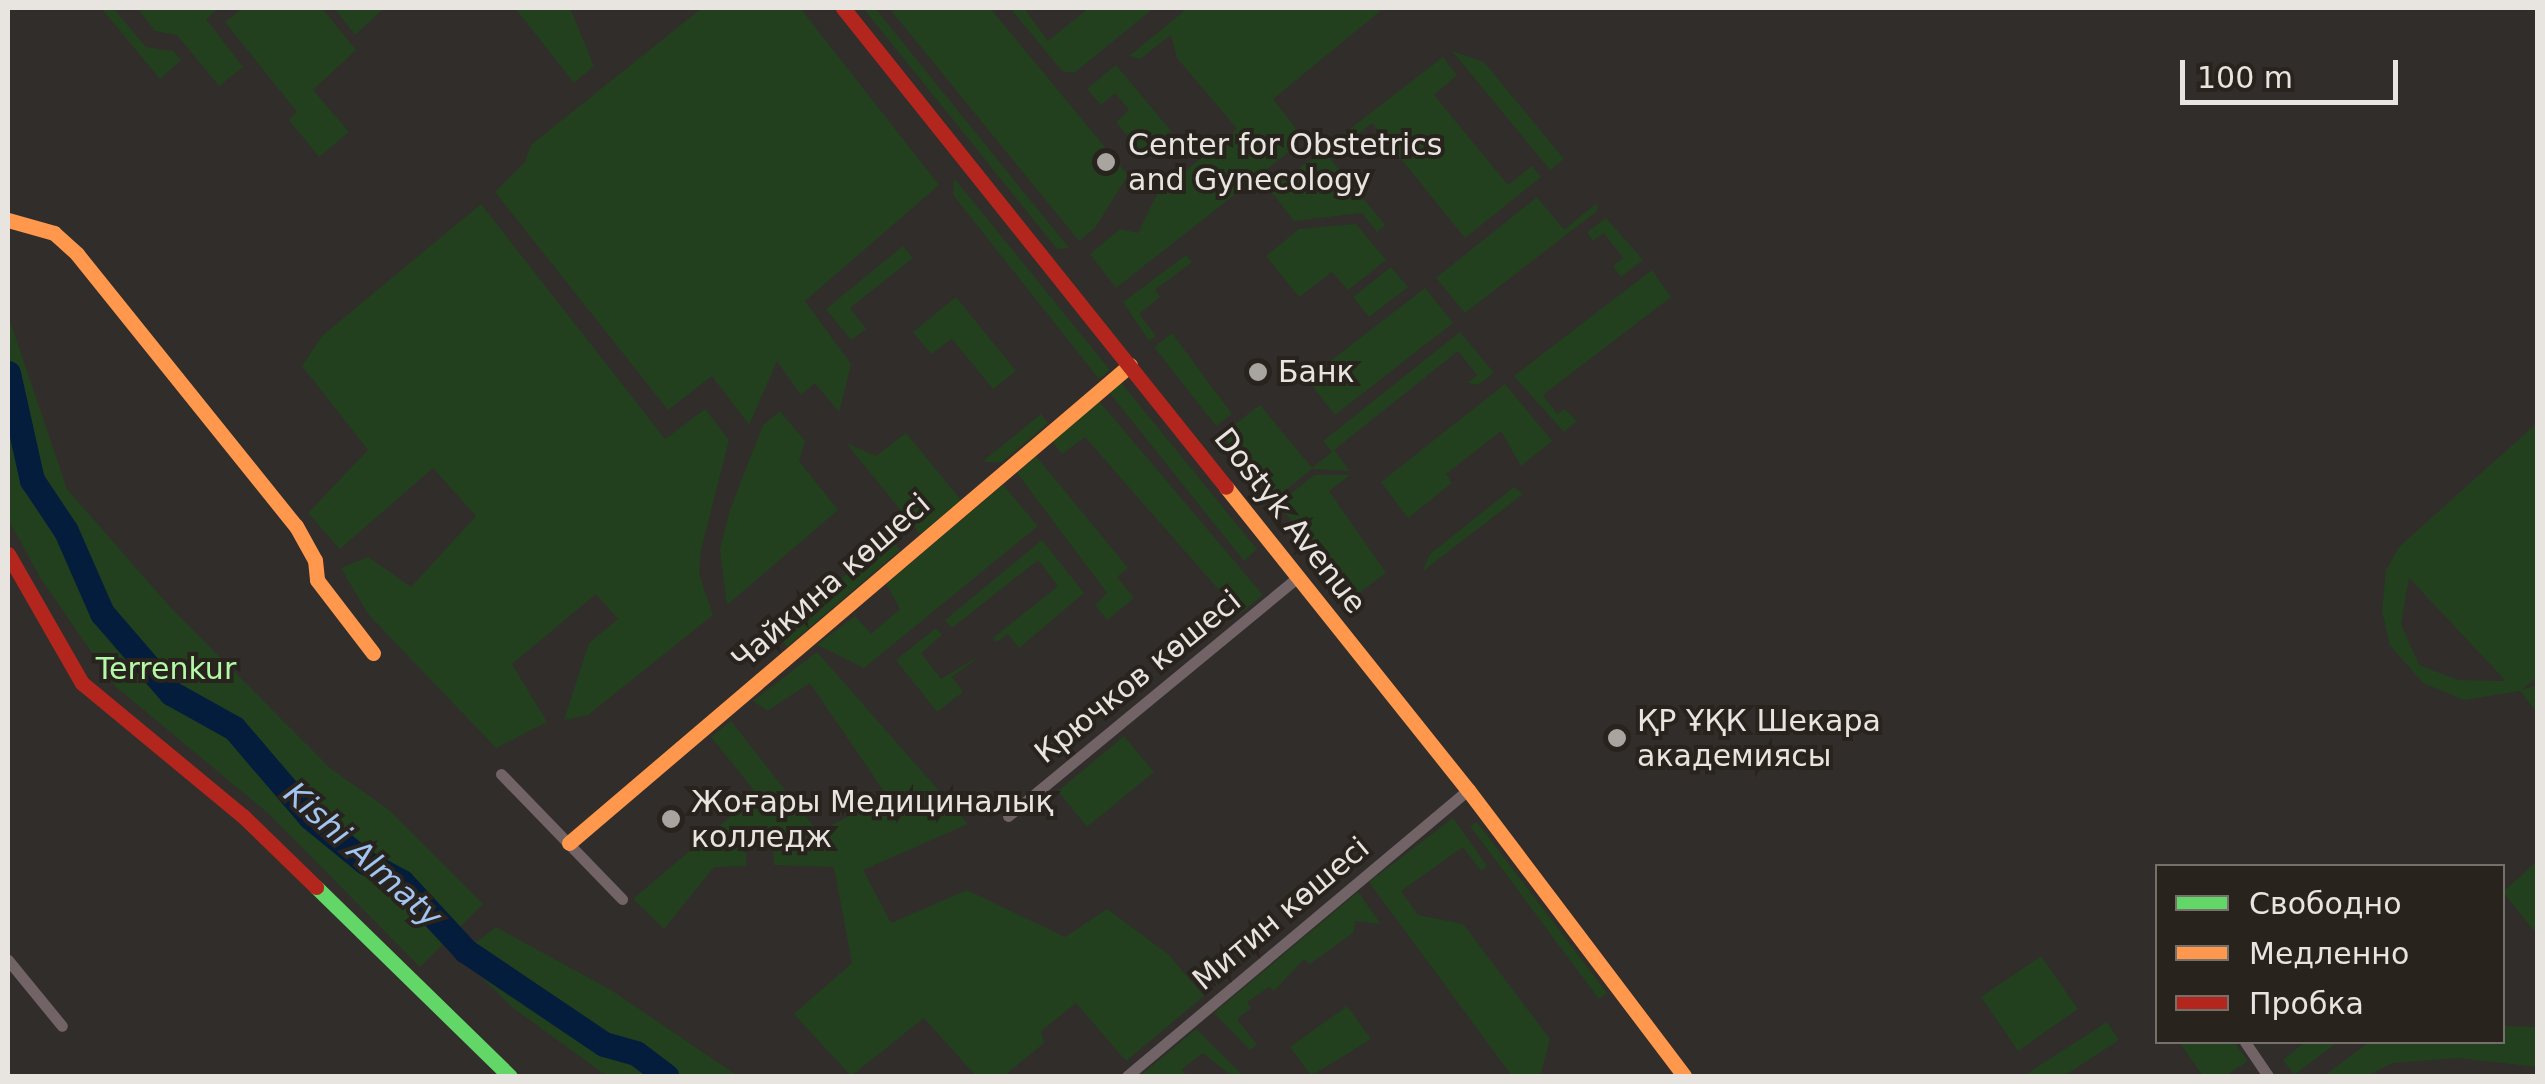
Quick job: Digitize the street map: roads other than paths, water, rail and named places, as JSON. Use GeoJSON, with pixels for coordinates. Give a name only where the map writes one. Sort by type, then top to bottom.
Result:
{"type":"FeatureCollection","features":[{"type":"Feature","properties":{"kind":"street","name":"Dostyk Avenue"},"geometry":{"type":"LineString","coordinates":[[843,8],[1468,790],[1684,1076]]}},
{"type":"Feature","properties":{"kind":"street"},"geometry":{"type":"LineString","coordinates":[[8,220],[54,233],[77,254],[296,526],[315,560],[318,580],[373,653]]}},
{"type":"Feature","properties":{"kind":"street","name":"Чайкина көшесі"},"geometry":{"type":"LineString","coordinates":[[569,843],[1130,364]]}},
{"type":"Feature","properties":{"kind":"street"},"geometry":{"type":"LineString","coordinates":[[8,554],[82,683],[243,816],[510,1076]]}},
{"type":"Feature","properties":{"kind":"street","name":"Крючков көшесі"},"geometry":{"type":"LineString","coordinates":[[1008,816],[1299,576]]}},
{"type":"Feature","properties":{"kind":"street"},"geometry":{"type":"LineString","coordinates":[[500,774],[622,899]]}},
{"type":"Feature","properties":{"kind":"street","name":"Митин көшесі"},"geometry":{"type":"LineString","coordinates":[[1127,1076],[1468,790]]}},
{"type":"Feature","properties":{"kind":"street"},"geometry":{"type":"LineString","coordinates":[[8,960],[62,1026]]}},
{"type":"Feature","properties":{"kind":"street"},"geometry":{"type":"LineString","coordinates":[[2246,1044],[2268,1076]]}},
{"type":"Feature","properties":{"kind":"waterway","name":"Kіshі Almaty"},"geometry":{"type":"LineString","coordinates":[[8,373],[32,480],[66,531],[102,613],[171,693],[234,728],[310,817],[365,862],[402,882],[466,951],[604,1044],[636,1053],[666,1076]]}},
{"type":"Feature","properties":{"kind":"place","name":"Center for Obstetrics and Gynecology"},"geometry":{"type":"Point","coordinates":[1106,162]}},
{"type":"Feature","properties":{"kind":"place","name":"Банк"},"geometry":{"type":"Point","coordinates":[1258,372]}},
{"type":"Feature","properties":{"kind":"place","name":"ҚР ҰҚК Шекара академиясы"},"geometry":{"type":"Point","coordinates":[1617,738]}},
{"type":"Feature","properties":{"kind":"place","name":"Жоғары Медициналық колледж"},"geometry":{"type":"Point","coordinates":[671,819]}},
{"type":"Feature","properties":{"kind":"park label","name":"Terrenkur"},"geometry":{"type":"Point","coordinates":[166,669]}}]}
